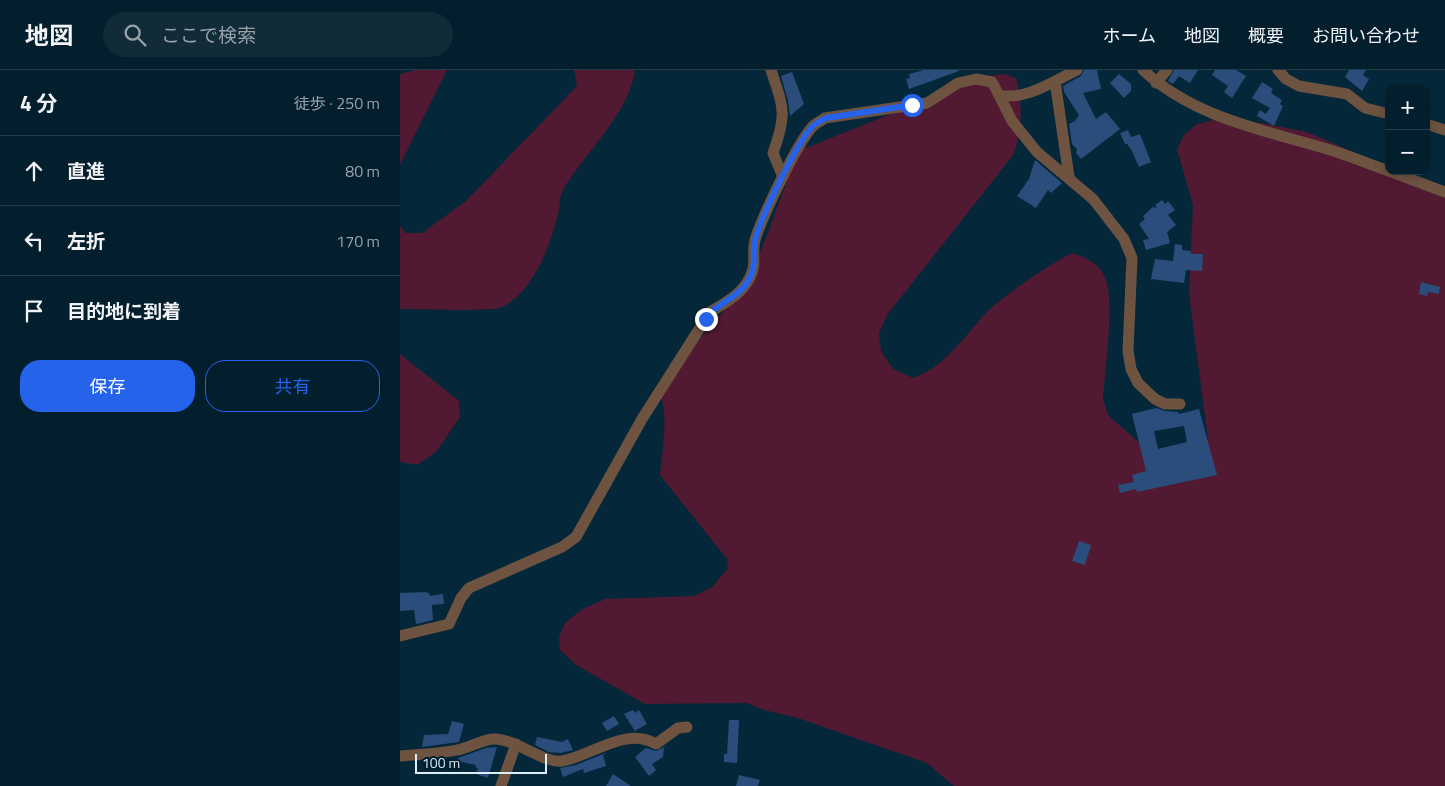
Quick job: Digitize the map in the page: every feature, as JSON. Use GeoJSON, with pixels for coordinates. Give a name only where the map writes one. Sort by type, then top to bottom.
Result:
{"type":"FeatureCollection","features":[{"type":"Feature","properties":{"kind":"street"},"geometry":{"type":"LineString","coordinates":[[771,70],[784,117],[773,153],[783,177]]}},
{"type":"Feature","properties":{"kind":"street"},"geometry":{"type":"LineString","coordinates":[[984,70],[1012,121],[1037,152],[1093,199],[1124,239],[1132,258],[1128,352],[1131,369],[1138,383],[1154,400],[1165,404],[1180,404]]}},
{"type":"Feature","properties":{"kind":"street"},"geometry":{"type":"LineString","coordinates":[[999,95],[1007,97],[1036,90],[1077,70]]}},
{"type":"Feature","properties":{"kind":"street"},"geometry":{"type":"LineString","coordinates":[[1143,70],[1156,82],[1207,112],[1328,149],[1385,170]]}},
{"type":"Feature","properties":{"kind":"street"},"geometry":{"type":"LineString","coordinates":[[1156,82],[1167,70]]}},
{"type":"Feature","properties":{"kind":"street"},"geometry":{"type":"LineString","coordinates":[[1278,70],[1286,79],[1299,86],[1347,94],[1365,108],[1385,113]]}},
{"type":"Feature","properties":{"kind":"street"},"geometry":{"type":"LineString","coordinates":[[400,636],[449,624],[461,598],[469,588],[562,547],[576,537],[642,419],[710,312],[726,302],[746,284],[756,262],[754,241],[783,177],[805,136],[814,125],[826,118],[927,103],[958,83],[976,78],[992,82]]}},
{"type":"Feature","properties":{"kind":"street"},"geometry":{"type":"LineString","coordinates":[[1055,81],[1068,177]]}},
{"type":"Feature","properties":{"kind":"street"},"geometry":{"type":"LineString","coordinates":[[1430,125],[1445,130]]}},
{"type":"Feature","properties":{"kind":"street"},"geometry":{"type":"LineString","coordinates":[[1400,175],[1445,192]]}},
{"type":"Feature","properties":{"kind":"street"},"geometry":{"type":"LineString","coordinates":[[400,756],[456,750],[494,739],[516,744],[540,756],[561,761],[607,744],[639,737],[656,744],[678,728],[686,727]]}},
{"type":"Feature","properties":{"kind":"street"},"geometry":{"type":"LineString","coordinates":[[501,786],[516,744]]}},
{"type":"Feature","properties":{"kind":"shaded area"},"geometry":{"type":"Polygon","coordinates":[[[416,70],[447,70],[400,165],[400,74],[416,70]]]}},
{"type":"Feature","properties":{"kind":"shaded area"},"geometry":{"type":"Polygon","coordinates":[[[574,70],[635,70],[631,86],[615,117],[563,190],[558,215],[545,254],[523,291],[513,300],[496,309],[400,309],[400,226],[406,233],[422,233],[466,201],[577,86],[574,70]]]}},
{"type":"Feature","properties":{"kind":"shaded area"},"geometry":{"type":"Polygon","coordinates":[[[1005,74],[1016,78],[1021,107],[1020,126],[1014,154],[887,315],[879,333],[881,351],[893,369],[913,378],[926,372],[949,355],[998,302],[1025,282],[1072,253],[1091,261],[1099,268],[1105,277],[1108,288],[1109,319],[1103,399],[1108,415],[1145,448],[1201,455],[1208,440],[1189,294],[1193,205],[1177,149],[1184,135],[1197,124],[1218,119],[1261,123],[1307,132],[1385,166],[1385,175],[1406,175],[1445,192],[1445,786],[954,786],[927,763],[798,718],[764,710],[746,703],[645,704],[576,665],[560,650],[559,637],[565,623],[581,610],[605,599],[694,596],[712,587],[728,568],[727,559],[660,475],[664,441],[664,418],[658,386],[745,287],[766,238],[798,151],[986,76],[1005,74]]]}},
{"type":"Feature","properties":{"kind":"shaded area"},"geometry":{"type":"Polygon","coordinates":[[[400,354],[459,401],[460,417],[436,452],[417,465],[400,462],[400,354]]]}},
{"type":"Feature","properties":{"kind":"building"},"geometry":{"type":"Polygon","coordinates":[[[924,70],[959,71],[909,89],[906,79],[910,78],[909,74],[924,70]]]}},
{"type":"Feature","properties":{"kind":"building"},"geometry":{"type":"Polygon","coordinates":[[[1084,70],[1097,70],[1101,89],[1083,93],[1096,119],[1106,112],[1120,129],[1081,159],[1076,153],[1077,149],[1072,144],[1069,124],[1075,121],[1079,115],[1064,92],[1063,86],[1081,76],[1084,70]]]}},
{"type":"Feature","properties":{"kind":"building"},"geometry":{"type":"Polygon","coordinates":[[[1174,70],[1198,70],[1190,83],[1179,76],[1173,84],[1168,81],[1174,70]]]}},
{"type":"Feature","properties":{"kind":"building"},"geometry":{"type":"Polygon","coordinates":[[[1215,70],[1236,70],[1246,76],[1232,98],[1224,92],[1228,86],[1212,75],[1215,70]]]}},
{"type":"Feature","properties":{"kind":"building"},"geometry":{"type":"Polygon","coordinates":[[[1349,70],[1366,70],[1363,75],[1369,79],[1362,91],[1345,77],[1349,70]]]}},
{"type":"Feature","properties":{"kind":"building"},"geometry":{"type":"Polygon","coordinates":[[[792,72],[804,104],[790,116],[781,76],[792,72]]]}},
{"type":"Feature","properties":{"kind":"building"},"geometry":{"type":"Polygon","coordinates":[[[1119,74],[1131,84],[1131,91],[1124,98],[1110,83],[1119,74]]]}},
{"type":"Feature","properties":{"kind":"building"},"geometry":{"type":"Polygon","coordinates":[[[1262,82],[1273,89],[1271,93],[1282,100],[1280,104],[1283,106],[1274,126],[1257,116],[1260,110],[1266,114],[1270,108],[1252,98],[1262,82]]]}},
{"type":"Feature","properties":{"kind":"building"},"geometry":{"type":"Polygon","coordinates":[[[1128,130],[1131,137],[1140,134],[1151,162],[1139,167],[1131,149],[1125,144],[1120,133],[1128,130]]]}},
{"type":"Feature","properties":{"kind":"building"},"geometry":{"type":"Polygon","coordinates":[[[1035,160],[1062,183],[1051,193],[1048,190],[1036,208],[1017,196],[1029,179],[1035,160]]]}},
{"type":"Feature","properties":{"kind":"building"},"geometry":{"type":"Polygon","coordinates":[[[1162,200],[1165,204],[1168,201],[1175,210],[1168,215],[1176,225],[1167,232],[1170,243],[1146,250],[1143,240],[1149,239],[1139,224],[1145,219],[1143,216],[1153,207],[1157,208],[1155,205],[1162,200]]]}},
{"type":"Feature","properties":{"kind":"building"},"geometry":{"type":"Polygon","coordinates":[[[1175,244],[1182,245],[1182,250],[1191,251],[1191,254],[1203,254],[1202,271],[1186,270],[1184,283],[1151,279],[1155,259],[1173,261],[1175,244]]]}},
{"type":"Feature","properties":{"kind":"building"},"geometry":{"type":"Polygon","coordinates":[[[1421,282],[1440,287],[1439,294],[1428,292],[1427,296],[1419,294],[1421,282]]]}},
{"type":"Feature","properties":{"kind":"building"},"geometry":{"type":"Polygon","coordinates":[[[1156,408],[1178,412],[1179,414],[1199,409],[1217,475],[1137,492],[1136,489],[1120,493],[1118,485],[1134,482],[1132,475],[1146,471],[1132,414],[1156,408]],[[1184,426],[1154,431],[1158,449],[1187,442],[1184,426]]]}},
{"type":"Feature","properties":{"kind":"building"},"geometry":{"type":"Polygon","coordinates":[[[1079,541],[1091,545],[1085,565],[1072,561],[1079,541]]]}},
{"type":"Feature","properties":{"kind":"building"},"geometry":{"type":"Polygon","coordinates":[[[400,593],[429,593],[430,596],[443,594],[444,604],[432,605],[433,620],[416,624],[414,610],[400,611],[400,593]]]}},
{"type":"Feature","properties":{"kind":"building"},"geometry":{"type":"Polygon","coordinates":[[[633,710],[635,713],[639,710],[647,724],[635,731],[624,714],[633,710]]]}},
{"type":"Feature","properties":{"kind":"building"},"geometry":{"type":"Polygon","coordinates":[[[614,716],[619,724],[607,731],[602,723],[614,716]]]}},
{"type":"Feature","properties":{"kind":"building"},"geometry":{"type":"Polygon","coordinates":[[[729,720],[739,720],[737,763],[724,762],[724,754],[727,754],[729,720]]]}},
{"type":"Feature","properties":{"kind":"building"},"geometry":{"type":"Polygon","coordinates":[[[452,721],[464,724],[459,742],[422,747],[424,735],[448,734],[452,721]]]}},
{"type":"Feature","properties":{"kind":"building"},"geometry":{"type":"Polygon","coordinates":[[[537,737],[562,742],[568,739],[573,750],[561,753],[549,752],[535,745],[537,737]]]}},
{"type":"Feature","properties":{"kind":"building"},"geometry":{"type":"Polygon","coordinates":[[[497,747],[488,778],[476,774],[478,768],[475,767],[476,765],[457,761],[458,758],[486,748],[497,747]]]}},
{"type":"Feature","properties":{"kind":"building"},"geometry":{"type":"Polygon","coordinates":[[[664,747],[663,757],[652,764],[656,770],[649,776],[635,757],[646,748],[656,751],[664,747]]]}},
{"type":"Feature","properties":{"kind":"building"},"geometry":{"type":"Polygon","coordinates":[[[608,752],[603,755],[606,766],[584,773],[583,769],[563,777],[560,768],[576,765],[608,752]]]}},
{"type":"Feature","properties":{"kind":"building"},"geometry":{"type":"Polygon","coordinates":[[[613,774],[631,786],[606,786],[613,774]]]}},
{"type":"Feature","properties":{"kind":"building"},"geometry":{"type":"Polygon","coordinates":[[[739,775],[760,780],[758,786],[736,786],[739,775]]]}},
{"type":"Feature","properties":{"kind":"route"},"geometry":{"type":"LineString","coordinates":[[706,319],[710,312],[726,302],[746,284],[756,262],[754,241],[783,177],[805,136],[814,125],[826,118],[912,105]]}}]}
